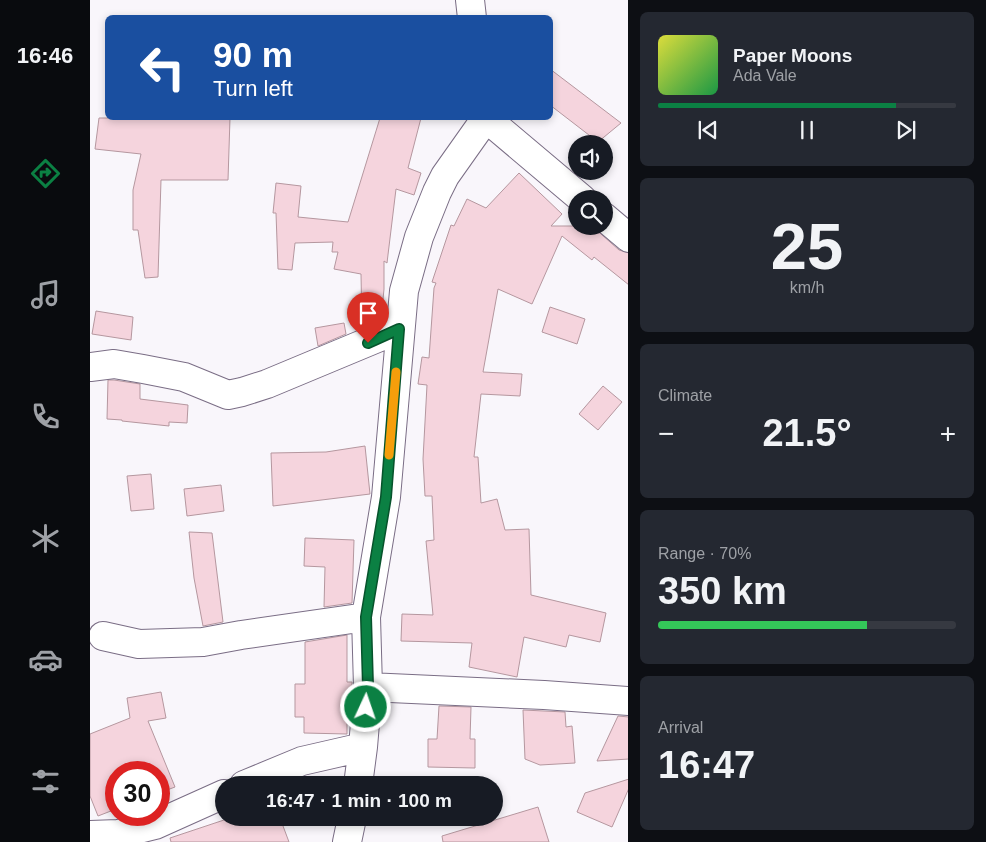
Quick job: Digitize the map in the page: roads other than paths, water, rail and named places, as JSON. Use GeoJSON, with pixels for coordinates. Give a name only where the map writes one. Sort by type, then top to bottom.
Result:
{"type":"FeatureCollection","features":[{"type":"Feature","properties":{"kind":"street"},"geometry":{"type":"LineString","coordinates":[[470,0],[472,15]]}},
{"type":"Feature","properties":{"kind":"street"},"geometry":{"type":"LineString","coordinates":[[359,776],[368,687],[366,617],[386,497],[399,329],[404,291],[419,237],[444,176],[485,120]]}},
{"type":"Feature","properties":{"kind":"street"},"geometry":{"type":"LineString","coordinates":[[488,120],[571,190]]}},
{"type":"Feature","properties":{"kind":"street"},"geometry":{"type":"LineString","coordinates":[[613,225],[628,238]]}},
{"type":"Feature","properties":{"kind":"street"},"geometry":{"type":"LineString","coordinates":[[90,367],[114,364],[151,370],[184,377],[228,395],[267,384],[399,329]]}},
{"type":"Feature","properties":{"kind":"street"},"geometry":{"type":"LineString","coordinates":[[104,636],[139,644],[203,642],[366,617]]}},
{"type":"Feature","properties":{"kind":"street"},"geometry":{"type":"LineString","coordinates":[[368,687],[628,701]]}},
{"type":"Feature","properties":{"kind":"street"},"geometry":{"type":"LineString","coordinates":[[266,776],[302,761],[363,747]]}},
{"type":"Feature","properties":{"kind":"street"},"geometry":{"type":"LineString","coordinates":[[90,835],[118,834],[155,824],[215,798]]}},
{"type":"Feature","properties":{"kind":"street"},"geometry":{"type":"LineString","coordinates":[[347,842],[350,826]]}}]}
